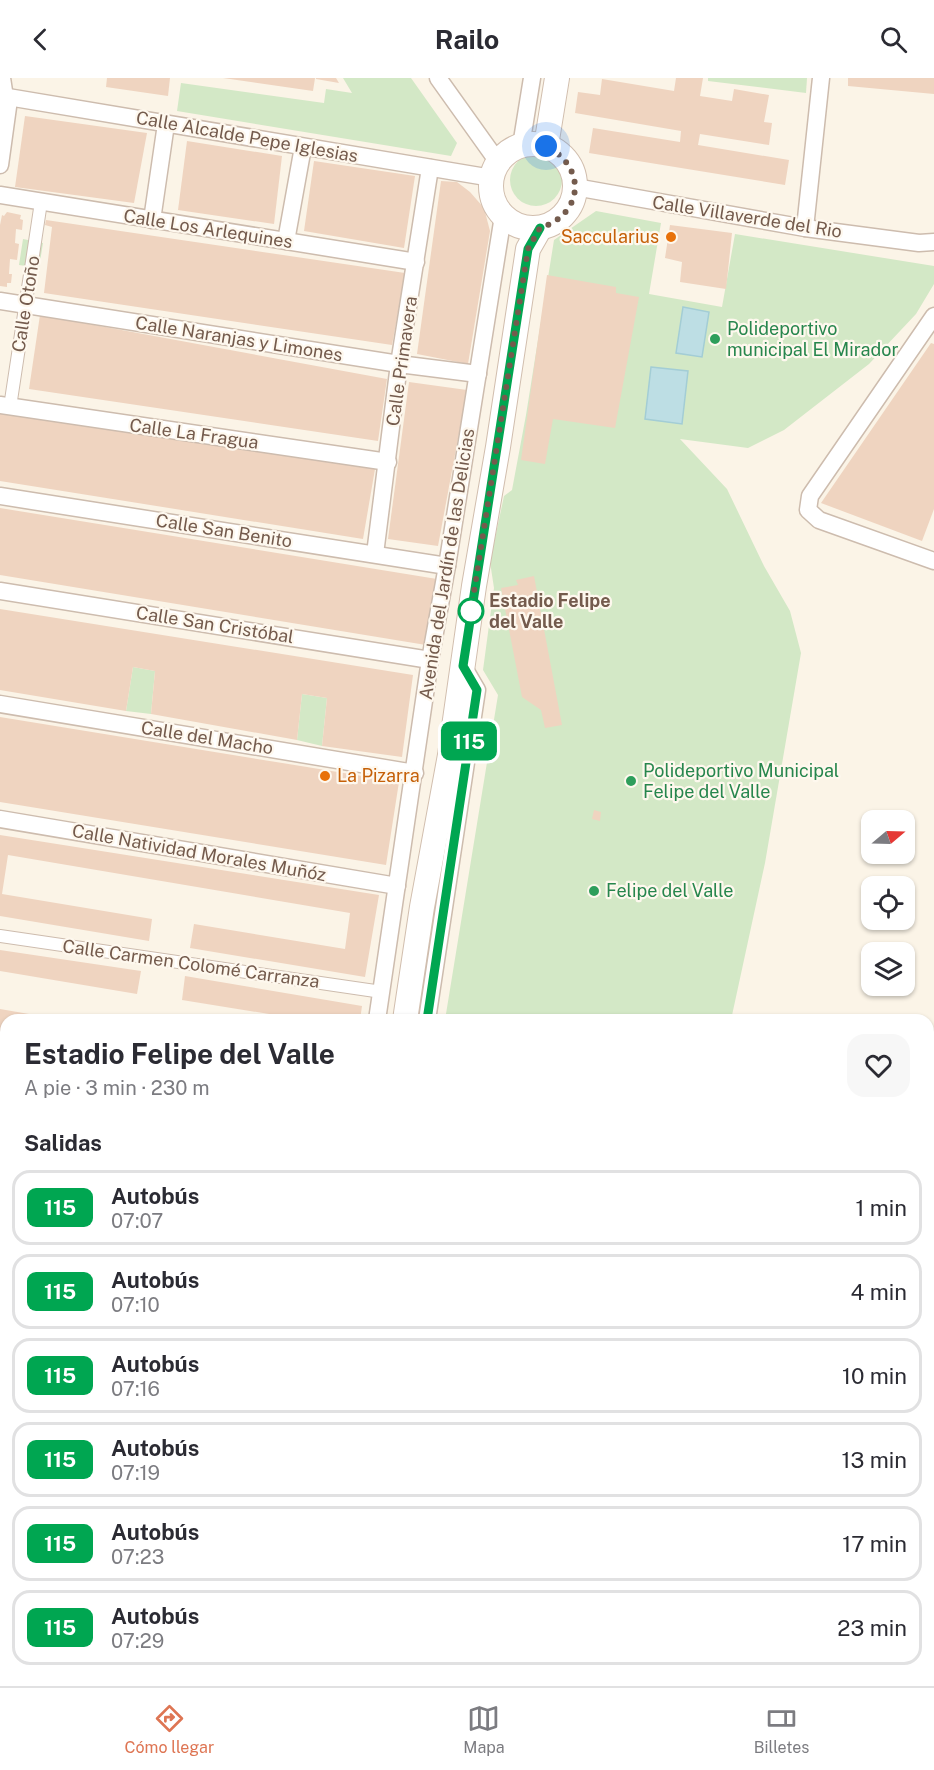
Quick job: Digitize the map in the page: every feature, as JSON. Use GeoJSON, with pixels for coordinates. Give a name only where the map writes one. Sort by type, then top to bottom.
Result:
{"type":"FeatureCollection","features":[{"type":"Feature","properties":{"kind":"main road"},"geometry":{"type":"LineString","coordinates":[[534,145],[546,78]]}},
{"type":"Feature","properties":{"kind":"main road"},"geometry":{"type":"LineString","coordinates":[[534,145],[557,78]]}},
{"type":"Feature","properties":{"kind":"main road"},"geometry":{"type":"LineString","coordinates":[[406,1014],[422,908],[450,754],[528,249],[521,223],[493,198],[495,170],[508,152],[534,145],[557,152],[566,160],[573,172],[574,197],[569,208],[552,224],[521,223]]}},
{"type":"Feature","properties":{"kind":"main road"},"geometry":{"type":"LineString","coordinates":[[395,1014],[521,249],[521,223]]}},
{"type":"Feature","properties":{"kind":"street"},"geometry":{"type":"LineString","coordinates":[[0,165],[8,107],[1,99],[4,86],[2,78]]}},
{"type":"Feature","properties":{"kind":"street"},"geometry":{"type":"LineString","coordinates":[[438,78],[495,170]]}},
{"type":"Feature","properties":{"kind":"street"},"geometry":{"type":"LineString","coordinates":[[532,78],[534,145]]}},
{"type":"Feature","properties":{"kind":"street"},"geometry":{"type":"LineString","coordinates":[[805,228],[821,78]]}},
{"type":"Feature","properties":{"kind":"street","name":"Calle Alcalde Pepe Iglesias"},"geometry":{"type":"LineString","coordinates":[[1,99],[430,168],[495,170]]}},
{"type":"Feature","properties":{"kind":"street"},"geometry":{"type":"LineString","coordinates":[[152,220],[166,124]]}},
{"type":"Feature","properties":{"kind":"street"},"geometry":{"type":"LineString","coordinates":[[286,241],[303,147]]}},
{"type":"Feature","properties":{"kind":"street","name":"Calle Primavera"},"geometry":{"type":"LineString","coordinates":[[375,554],[399,364],[430,168]]}},
{"type":"Feature","properties":{"kind":"street","name":"Calle Villaverde del Rio"},"geometry":{"type":"LineString","coordinates":[[575,187],[805,228],[926,242],[934,254]]}},
{"type":"Feature","properties":{"kind":"street","name":"Calle Los Arlequines"},"geometry":{"type":"LineString","coordinates":[[0,195],[416,262]]}},
{"type":"Feature","properties":{"kind":"street","name":"Calle Otoño"},"geometry":{"type":"LineString","coordinates":[[5,406],[26,305],[41,202]]}},
{"type":"Feature","properties":{"kind":"street","name":"Avenida del Jardín de las Delicias"},"geometry":{"type":"LineString","coordinates":[[378,1014],[430,660],[478,374],[521,223]]}},
{"type":"Feature","properties":{"kind":"street","name":"Calle Naranjas y Limones"},"geometry":{"type":"LineString","coordinates":[[0,301],[399,364],[478,374]]}},
{"type":"Feature","properties":{"kind":"street"},"geometry":{"type":"LineString","coordinates":[[933,568],[819,520],[808,510],[810,496],[934,316]]}},
{"type":"Feature","properties":{"kind":"street","name":"Calle La Fragua"},"geometry":{"type":"LineString","coordinates":[[5,406],[388,462]]}},
{"type":"Feature","properties":{"kind":"street","name":"Calle San Benito"},"geometry":{"type":"LineString","coordinates":[[0,496],[447,566]]}},
{"type":"Feature","properties":{"kind":"street","name":"Calle San Cristóbal"},"geometry":{"type":"LineString","coordinates":[[0,591],[430,660]]}},
{"type":"Feature","properties":{"kind":"street"},"geometry":{"type":"LineString","coordinates":[[428,1014],[477,690],[463,666]]}},
{"type":"Feature","properties":{"kind":"street","name":"Calle del Macho"},"geometry":{"type":"LineString","coordinates":[[0,704],[415,773]]}},
{"type":"Feature","properties":{"kind":"street","name":"Calle Natividad Morales Muñóz"},"geometry":{"type":"LineString","coordinates":[[0,819],[397,886]]}},
{"type":"Feature","properties":{"kind":"street","name":"Calle Carmen Colomé Carranza"},"geometry":{"type":"LineString","coordinates":[[0,936],[382,992]]}},
{"type":"Feature","properties":{"kind":"green space"},"geometry":{"type":"Polygon","coordinates":[[[343,78],[411,78],[457,143],[451,156],[177,111],[181,83],[324,103],[326,89],[352,93],[343,78]]]}},
{"type":"Feature","properties":{"kind":"green space"},"geometry":{"type":"Polygon","coordinates":[[[708,78],[807,78],[806,93],[708,81],[708,78]]]}},
{"type":"Feature","properties":{"kind":"green space"},"geometry":{"type":"Polygon","coordinates":[[[531,154],[541,154],[555,161],[562,180],[555,199],[541,206],[531,206],[521,202],[514,195],[510,185],[510,175],[514,165],[521,158],[531,154]]]}},
{"type":"Feature","properties":{"kind":"green space","name":"Polideportivo Municipal Felipe del Valle"},"geometry":{"type":"Polygon","coordinates":[[[596,211],[661,223],[649,294],[722,307],[735,234],[934,266],[934,284],[916,314],[869,364],[784,430],[748,448],[680,439],[727,489],[764,566],[790,611],[801,653],[765,863],[732,1014],[446,1014],[498,695],[483,670],[494,588],[490,562],[504,496],[512,490],[554,240],[596,211]]]}},
{"type":"Feature","properties":{"kind":"green space"},"geometry":{"type":"Polygon","coordinates":[[[23,239],[43,243],[39,268],[19,265],[23,239]]]}},
{"type":"Feature","properties":{"kind":"green space"},"geometry":{"type":"Polygon","coordinates":[[[133,667],[155,671],[151,714],[126,711],[133,667]]]}},
{"type":"Feature","properties":{"kind":"green space"},"geometry":{"type":"Polygon","coordinates":[[[302,694],[327,698],[322,746],[297,740],[302,694]]]}},
{"type":"Feature","properties":{"kind":"water"},"geometry":{"type":"Polygon","coordinates":[[[683,307],[709,312],[702,357],[676,353],[683,307]]]}},
{"type":"Feature","properties":{"kind":"water"},"geometry":{"type":"Polygon","coordinates":[[[651,367],[688,371],[682,424],[645,419],[651,367]]]}},
{"type":"Feature","properties":{"kind":"building"},"geometry":{"type":"Polygon","coordinates":[[[107,78],[170,78],[168,96],[106,87],[107,78]]]}},
{"type":"Feature","properties":{"kind":"building"},"geometry":{"type":"Polygon","coordinates":[[[223,78],[315,78],[313,91],[223,78]]]}},
{"type":"Feature","properties":{"kind":"building"},"geometry":{"type":"Polygon","coordinates":[[[336,78],[339,83],[316,79],[336,78]]]}},
{"type":"Feature","properties":{"kind":"building"},"geometry":{"type":"Polygon","coordinates":[[[676,78],[703,78],[700,96],[732,101],[734,89],[769,95],[764,122],[772,123],[769,145],[700,134],[698,145],[789,160],[785,185],[589,153],[593,128],[680,142],[681,131],[575,113],[578,92],[600,95],[602,79],[674,91],[676,78]]]}},
{"type":"Feature","properties":{"kind":"building"},"geometry":{"type":"Polygon","coordinates":[[[848,78],[934,78],[934,94],[848,86],[848,78]]]}},
{"type":"Feature","properties":{"kind":"building"},"geometry":{"type":"Polygon","coordinates":[[[25,116],[147,133],[134,203],[15,187],[25,116]]]}},
{"type":"Feature","properties":{"kind":"building"},"geometry":{"type":"Polygon","coordinates":[[[187,141],[282,156],[274,224],[178,210],[187,141]]]}},
{"type":"Feature","properties":{"kind":"building"},"geometry":{"type":"Polygon","coordinates":[[[314,161],[415,176],[404,248],[304,231],[314,161]]]}},
{"type":"Feature","properties":{"kind":"building"},"geometry":{"type":"Polygon","coordinates":[[[441,181],[457,182],[470,192],[484,208],[490,231],[468,364],[417,354],[441,181]]]}},
{"type":"Feature","properties":{"kind":"building"},"geometry":{"type":"Polygon","coordinates":[[[7,212],[21,215],[20,219],[23,220],[22,230],[16,229],[15,243],[19,244],[17,260],[10,259],[9,274],[12,274],[11,283],[7,283],[7,287],[0,286],[0,225],[2,215],[4,216],[7,212]]]}},
{"type":"Feature","properties":{"kind":"building"},"geometry":{"type":"Polygon","coordinates":[[[46,220],[405,273],[392,345],[44,293],[52,227],[45,225],[46,220]]]}},
{"type":"Feature","properties":{"kind":"building"},"geometry":{"type":"Polygon","coordinates":[[[670,225],[732,233],[726,289],[680,282],[682,262],[665,258],[670,225]]]}},
{"type":"Feature","properties":{"kind":"building"},"geometry":{"type":"Polygon","coordinates":[[[547,275],[616,287],[616,293],[639,297],[615,428],[553,419],[545,464],[521,460],[547,275]]]}},
{"type":"Feature","properties":{"kind":"building"},"geometry":{"type":"Polygon","coordinates":[[[40,315],[387,379],[378,441],[29,389],[40,315]]]}},
{"type":"Feature","properties":{"kind":"building"},"geometry":{"type":"Polygon","coordinates":[[[931,343],[934,344],[934,509],[922,541],[821,503],[931,343]]]}},
{"type":"Feature","properties":{"kind":"building"},"geometry":{"type":"Polygon","coordinates":[[[409,382],[467,390],[438,546],[388,539],[409,382]]]}},
{"type":"Feature","properties":{"kind":"building"},"geometry":{"type":"Polygon","coordinates":[[[0,410],[375,469],[363,539],[0,481],[0,410]]]}},
{"type":"Feature","properties":{"kind":"building"},"geometry":{"type":"Polygon","coordinates":[[[0,508],[437,579],[426,645],[0,575],[0,508]]]}},
{"type":"Feature","properties":{"kind":"building"},"geometry":{"type":"Polygon","coordinates":[[[534,576],[562,725],[545,728],[541,710],[522,697],[501,588],[518,585],[516,580],[534,576]]]}},
{"type":"Feature","properties":{"kind":"building"},"geometry":{"type":"Polygon","coordinates":[[[0,609],[413,675],[402,757],[322,746],[327,698],[302,694],[297,740],[151,714],[155,671],[133,667],[126,711],[0,690],[0,609]]]}},
{"type":"Feature","properties":{"kind":"building"},"geometry":{"type":"Polygon","coordinates":[[[0,717],[399,782],[386,865],[0,802],[0,717]]]}},
{"type":"Feature","properties":{"kind":"building"},"geometry":{"type":"Polygon","coordinates":[[[594,810],[601,812],[600,821],[592,819],[594,810]]]}},
{"type":"Feature","properties":{"kind":"building"},"geometry":{"type":"Polygon","coordinates":[[[0,835],[379,895],[365,977],[190,948],[194,924],[345,949],[350,913],[8,855],[2,894],[152,919],[149,941],[0,916],[0,835]]]}},
{"type":"Feature","properties":{"kind":"building"},"geometry":{"type":"Polygon","coordinates":[[[0,950],[141,971],[137,994],[0,971],[0,950]]]}},
{"type":"Feature","properties":{"kind":"building"},"geometry":{"type":"Polygon","coordinates":[[[185,976],[362,1006],[361,1014],[269,1014],[182,1000],[185,976]]]}},
{"type":"Feature","properties":{"kind":"building"},"geometry":{"type":"Polygon","coordinates":[[[0,1009],[29,1014],[0,1014],[0,1009]]]}},
{"type":"Feature","properties":{"kind":"bus line","name":"115"},"geometry":{"type":"LineString","coordinates":[[428,1014],[477,690],[463,666],[474,586],[528,249],[540,228]]}},
{"type":"Feature","properties":{"kind":"place","name":"Saccularius"},"geometry":{"type":"Point","coordinates":[671,237]}},
{"type":"Feature","properties":{"kind":"place","name":"Polideportivo municipal El Mirador"},"geometry":{"type":"Point","coordinates":[715,339]}},
{"type":"Feature","properties":{"kind":"place","name":"Estadio Felipe del Valle"},"geometry":{"type":"Point","coordinates":[471,611]}},
{"type":"Feature","properties":{"kind":"place","name":"La Pizarra"},"geometry":{"type":"Point","coordinates":[325,776]}},
{"type":"Feature","properties":{"kind":"place","name":"Polideportivo Municipal Felipe del Valle"},"geometry":{"type":"Point","coordinates":[631,781]}},
{"type":"Feature","properties":{"kind":"place","name":"Felipe del Valle"},"geometry":{"type":"Point","coordinates":[594,891]}},
{"type":"Feature","properties":{"kind":"route"},"geometry":{"type":"LineString","coordinates":[[471,611],[528,249],[540,228],[561,218],[574,197],[573,172],[566,160],[546,146]]}}]}
